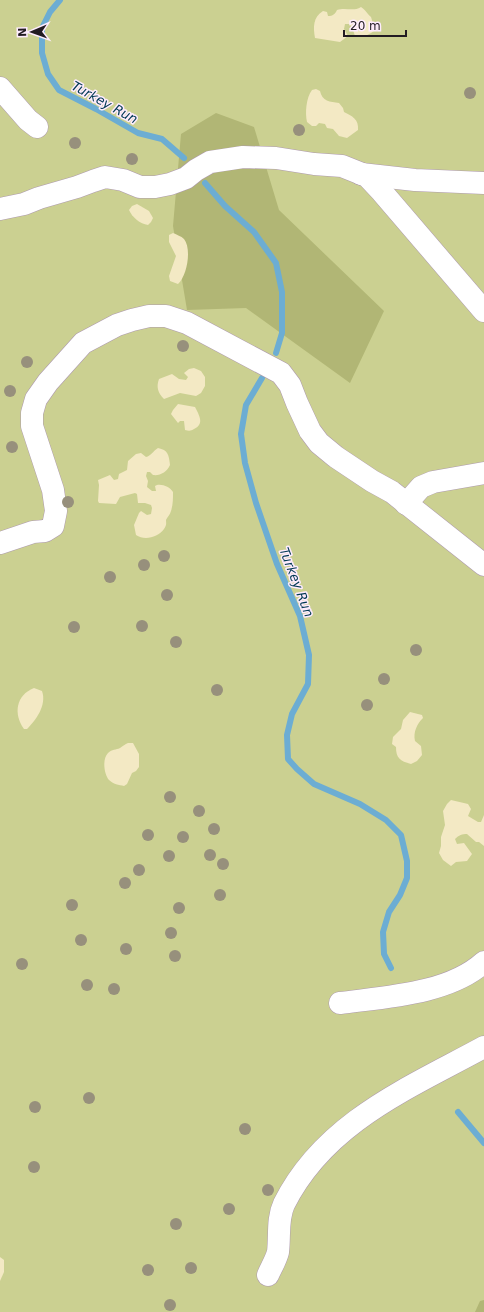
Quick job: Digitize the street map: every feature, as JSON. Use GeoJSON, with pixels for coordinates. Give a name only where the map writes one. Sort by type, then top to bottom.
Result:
{"type":"FeatureCollection","features":[{"type":"Feature","properties":{"kind":"lane"},"geometry":{"type":"LineString","coordinates":[[0,88],[28,120],[37,127]]}},
{"type":"Feature","properties":{"kind":"lane"},"geometry":{"type":"LineString","coordinates":[[0,209],[24,204],[39,198],[77,188],[105,177],[123,180],[140,187],[155,187],[170,184],[186,178],[210,162],[225,159],[243,157],[276,158],[314,164],[342,166],[367,176],[484,312]]}},
{"type":"Feature","properties":{"kind":"lane"},"geometry":{"type":"LineString","coordinates":[[361,174],[415,180],[484,183]]}},
{"type":"Feature","properties":{"kind":"lane"},"geometry":{"type":"LineString","coordinates":[[0,543],[34,532],[45,531],[53,526],[56,511],[53,490],[32,426],[32,413],[36,399],[48,382],[83,343],[117,325],[149,316],[166,316],[187,323],[281,373],[290,385],[308,426],[319,443],[336,457],[372,481],[392,492],[484,565]]}},
{"type":"Feature","properties":{"kind":"lane"},"geometry":{"type":"LineString","coordinates":[[406,504],[422,487],[433,482],[484,473]]}},
{"type":"Feature","properties":{"kind":"lane"},"geometry":{"type":"LineString","coordinates":[[340,1003],[415,992],[462,978],[476,970],[484,962]]}},
{"type":"Feature","properties":{"kind":"lane"},"geometry":{"type":"LineString","coordinates":[[268,1275],[278,1253],[279,1226],[283,1206],[294,1186],[312,1160],[362,1115],[391,1096],[484,1047]]}},
{"type":"Feature","properties":{"kind":"green space"},"geometry":{"type":"Polygon","coordinates":[[[0,0],[484,0],[484,1312],[0,1312],[0,0]]]}},
{"type":"Feature","properties":{"kind":"green space"},"geometry":{"type":"Polygon","coordinates":[[[216,113],[254,127],[279,210],[384,311],[350,383],[246,308],[187,310],[173,226],[181,134],[216,113]]]}},
{"type":"Feature","properties":{"kind":"green space"},"geometry":{"type":"Polygon","coordinates":[[[484,1300],[484,1312],[475,1312],[480,1301],[484,1300]]]}},
{"type":"Feature","properties":{"kind":"sand"},"geometry":{"type":"Polygon","coordinates":[[[361,7],[371,17],[375,30],[366,36],[358,37],[355,36],[352,27],[349,24],[345,24],[344,29],[348,36],[340,42],[315,38],[314,23],[320,13],[323,11],[327,12],[328,16],[330,16],[337,10],[355,9],[361,7]]]}},
{"type":"Feature","properties":{"kind":"sand"},"geometry":{"type":"Polygon","coordinates":[[[316,89],[320,91],[325,99],[339,103],[344,112],[356,121],[358,130],[347,138],[339,136],[333,129],[327,128],[325,124],[319,123],[316,126],[312,126],[307,122],[307,101],[312,90],[316,89]]]}},
{"type":"Feature","properties":{"kind":"sand"},"geometry":{"type":"Polygon","coordinates":[[[137,204],[149,211],[153,218],[148,225],[139,222],[130,213],[129,210],[132,206],[137,204]]]}},
{"type":"Feature","properties":{"kind":"sand"},"geometry":{"type":"Polygon","coordinates":[[[173,233],[184,239],[188,249],[186,269],[178,284],[170,281],[169,276],[176,256],[169,242],[169,235],[173,233]]]}},
{"type":"Feature","properties":{"kind":"sand"},"geometry":{"type":"Polygon","coordinates":[[[194,368],[201,371],[205,377],[205,386],[201,393],[196,396],[180,393],[164,399],[158,390],[159,379],[172,374],[179,379],[186,380],[188,377],[184,373],[189,369],[194,368]]]}},
{"type":"Feature","properties":{"kind":"sand"},"geometry":{"type":"Polygon","coordinates":[[[178,404],[195,407],[200,419],[197,427],[191,430],[185,430],[184,421],[180,421],[178,423],[171,414],[178,404]]]}},
{"type":"Feature","properties":{"kind":"sand"},"geometry":{"type":"Polygon","coordinates":[[[158,448],[166,452],[170,465],[165,472],[161,474],[153,475],[150,472],[147,472],[147,487],[152,491],[156,491],[155,486],[164,485],[173,492],[171,512],[166,520],[166,526],[161,532],[155,536],[143,538],[136,535],[134,525],[141,511],[147,515],[151,514],[151,505],[138,503],[137,494],[135,493],[120,497],[116,504],[99,503],[98,480],[110,475],[114,480],[118,479],[119,474],[127,470],[128,461],[136,454],[141,453],[146,457],[158,448]]]}},
{"type":"Feature","properties":{"kind":"sand"},"geometry":{"type":"Polygon","coordinates":[[[34,688],[42,691],[42,707],[34,721],[27,729],[24,729],[18,717],[18,706],[23,695],[34,688]]]}},
{"type":"Feature","properties":{"kind":"sand"},"geometry":{"type":"Polygon","coordinates":[[[410,712],[422,715],[423,718],[415,731],[415,741],[421,746],[422,755],[417,761],[411,764],[404,762],[399,758],[396,747],[392,744],[393,737],[401,729],[403,720],[410,712]]]}},
{"type":"Feature","properties":{"kind":"sand"},"geometry":{"type":"Polygon","coordinates":[[[128,743],[133,743],[139,754],[139,767],[132,773],[127,784],[124,786],[109,780],[104,763],[106,756],[112,750],[120,748],[128,743]]]}},
{"type":"Feature","properties":{"kind":"sand"},"geometry":{"type":"Polygon","coordinates":[[[451,800],[468,804],[471,809],[468,816],[478,822],[481,822],[484,815],[484,846],[479,842],[476,842],[467,834],[459,836],[455,839],[457,844],[464,843],[472,854],[467,861],[456,862],[451,866],[443,860],[439,853],[441,837],[445,825],[443,811],[451,800]]]}},
{"type":"Feature","properties":{"kind":"sand"},"geometry":{"type":"Polygon","coordinates":[[[0,1257],[4,1260],[4,1272],[0,1281],[0,1257]]]}},
{"type":"Feature","properties":{"kind":"waterway","name":"Turkey Run"},"geometry":{"type":"LineString","coordinates":[[60,0],[50,12],[42,28],[42,53],[48,74],[59,90],[138,133],[162,139],[184,158]]}},
{"type":"Feature","properties":{"kind":"waterway","name":"Turkey Run"},"geometry":{"type":"LineString","coordinates":[[205,183],[225,206],[254,232],[276,263],[282,292],[282,333],[276,353]]}},
{"type":"Feature","properties":{"kind":"waterway","name":"Turkey Run"},"geometry":{"type":"LineString","coordinates":[[262,378],[246,405],[241,434],[245,463],[256,503],[277,564],[300,616],[309,655],[308,684],[292,714],[287,735],[288,759],[314,784],[360,804],[386,820],[401,835],[407,861],[407,878],[400,895],[389,912],[383,932],[384,954],[391,968]]}},
{"type":"Feature","properties":{"kind":"waterway","name":"Turkey Run"},"geometry":{"type":"LineString","coordinates":[[458,1112],[484,1143]]}}]}
